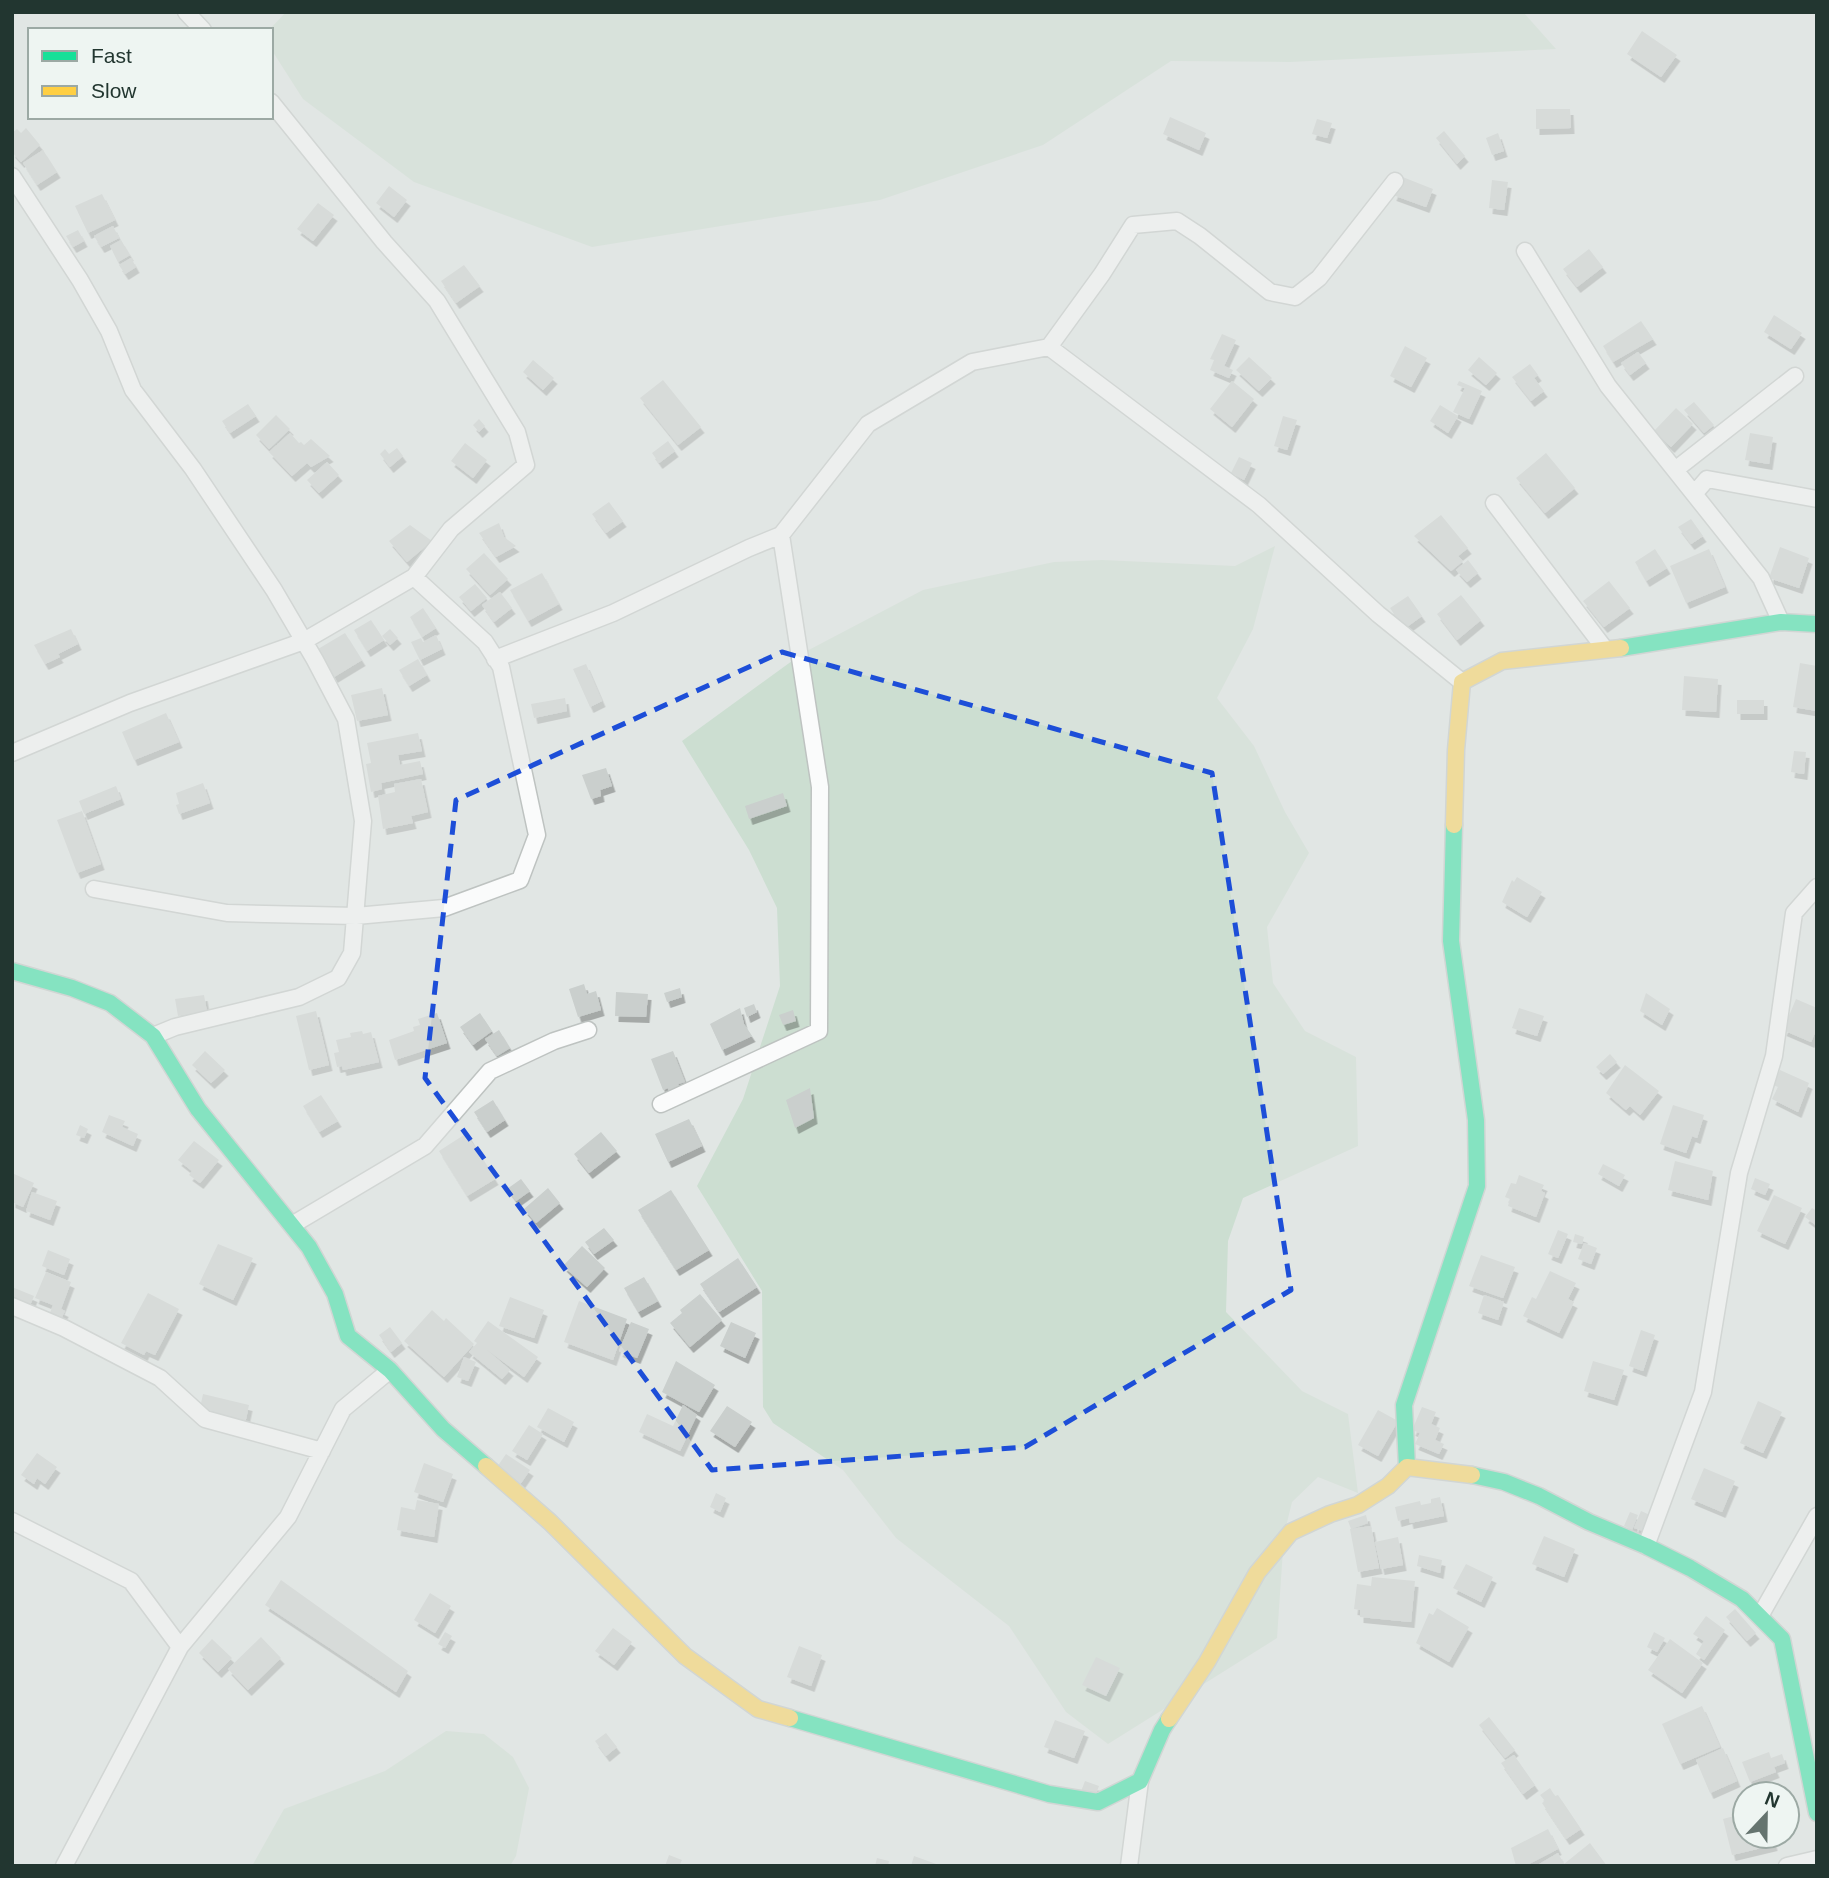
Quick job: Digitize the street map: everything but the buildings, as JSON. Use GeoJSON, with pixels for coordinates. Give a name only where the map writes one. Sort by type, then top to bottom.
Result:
{"type":"FeatureCollection","features":[{"type":"Feature","properties":{"kind":"street"},"geometry":{"type":"LineString","coordinates":[[186,12],[200,28]]}},
{"type":"Feature","properties":{"kind":"street"},"geometry":{"type":"LineString","coordinates":[[12,752],[130,703],[304,641],[414,578],[451,529],[526,465],[517,432],[437,301],[384,242],[273,104]]}},
{"type":"Feature","properties":{"kind":"street"},"geometry":{"type":"LineString","coordinates":[[12,176],[80,280],[109,331],[133,390],[193,469],[274,590],[304,641],[346,719],[363,821],[352,953],[338,978],[299,997],[175,1027],[153,1036]]}},
{"type":"Feature","properties":{"kind":"street"},"geometry":{"type":"LineString","coordinates":[[495,659],[613,613],[749,548],[781,536],[868,424],[972,362],[1049,347],[1102,274],[1133,225],[1177,221],[1270,292],[1295,297],[1319,278],[1395,180]]}},
{"type":"Feature","properties":{"kind":"street"},"geometry":{"type":"LineString","coordinates":[[1525,251],[1608,386],[1761,578],[1782,622]]}},
{"type":"Feature","properties":{"kind":"street"},"geometry":{"type":"LineString","coordinates":[[1049,347],[1259,505],[1378,614],[1462,682]]}},
{"type":"Feature","properties":{"kind":"street"},"geometry":{"type":"LineString","coordinates":[[1675,470],[1795,376]]}},
{"type":"Feature","properties":{"kind":"street"},"geometry":{"type":"LineString","coordinates":[[1694,494],[1707,479],[1817,499]]}},
{"type":"Feature","properties":{"kind":"street"},"geometry":{"type":"LineString","coordinates":[[1494,503],[1605,649]]}},
{"type":"Feature","properties":{"kind":"street"},"geometry":{"type":"LineString","coordinates":[[661,1104],[819,1031],[820,788],[781,536]]}},
{"type":"Feature","properties":{"kind":"street"},"geometry":{"type":"LineString","coordinates":[[94,889],[227,913],[356,916],[444,908],[520,880],[537,835],[501,667],[485,642],[414,578]]}},
{"type":"Feature","properties":{"kind":"street"},"geometry":{"type":"LineString","coordinates":[[1462,682],[1502,661],[1605,649],[1782,622],[1817,624]]}},
{"type":"Feature","properties":{"kind":"street"},"geometry":{"type":"LineString","coordinates":[[1129,1866],[1140,1781],[1162,1730],[1207,1662],[1257,1573],[1291,1532],[1330,1514],[1358,1505],[1388,1486],[1407,1467],[1404,1405],[1477,1186],[1476,1120],[1451,941],[1456,750],[1462,682]]}},
{"type":"Feature","properties":{"kind":"street"},"geometry":{"type":"LineString","coordinates":[[1646,1546],[1703,1392],[1740,1173],[1774,1056],[1794,914],[1817,887]]}},
{"type":"Feature","properties":{"kind":"street"},"geometry":{"type":"LineString","coordinates":[[12,971],[72,988],[110,1003],[153,1036],[198,1109],[309,1247],[335,1294],[348,1336],[390,1370],[443,1429],[550,1522],[685,1656],[758,1709],[1049,1794],[1098,1802],[1140,1781]]}},
{"type":"Feature","properties":{"kind":"street"},"geometry":{"type":"LineString","coordinates":[[292,1225],[425,1146],[490,1070],[554,1041],[588,1030]]}},
{"type":"Feature","properties":{"kind":"street"},"geometry":{"type":"LineString","coordinates":[[12,1306],[64,1328],[160,1378],[205,1419],[322,1451]]}},
{"type":"Feature","properties":{"kind":"street"},"geometry":{"type":"LineString","coordinates":[[64,1866],[180,1647],[288,1517],[343,1409],[390,1370]]}},
{"type":"Feature","properties":{"kind":"street"},"geometry":{"type":"LineString","coordinates":[[1407,1467],[1467,1474],[1504,1482],[1646,1546],[1742,1599],[1782,1639],[1817,1813]]}},
{"type":"Feature","properties":{"kind":"street"},"geometry":{"type":"LineString","coordinates":[[1760,1616],[1817,1516]]}},
{"type":"Feature","properties":{"kind":"street"},"geometry":{"type":"LineString","coordinates":[[12,1521],[131,1581],[180,1647]]}},
{"type":"Feature","properties":{"kind":"street"},"geometry":{"type":"LineString","coordinates":[[1787,1866],[1817,1859]]}},
{"type":"Feature","properties":{"kind":"highlighted area"},"geometry":{"type":"Polygon","coordinates":[[[782,652],[1212,773],[1291,1290],[1025,1447],[712,1470],[425,1078],[456,800],[782,652]]]}},
{"type":"Feature","properties":{"kind":"green space"},"geometry":{"type":"Polygon","coordinates":[[[286,12],[1523,12],[1556,49],[1290,62],[1171,61],[1043,145],[880,200],[592,247],[414,182],[303,99],[273,52],[273,28],[271,28],[286,12]]]}},
{"type":"Feature","properties":{"kind":"green space"},"geometry":{"type":"Polygon","coordinates":[[[1275,546],[1253,629],[1217,698],[1254,746],[1285,812],[1309,853],[1267,927],[1273,983],[1305,1031],[1356,1057],[1358,1146],[1243,1198],[1228,1241],[1226,1312],[1302,1391],[1348,1414],[1358,1493],[1318,1477],[1292,1502],[1284,1535],[1277,1638],[1108,1744],[1066,1712],[1009,1626],[896,1538],[843,1470],[773,1423],[763,1407],[762,1291],[697,1186],[743,1099],[780,986],[777,908],[749,850],[682,741],[803,653],[923,590],[1054,562],[1102,560],[1235,566],[1275,546]]]}},
{"type":"Feature","properties":{"kind":"green space"},"geometry":{"type":"Polygon","coordinates":[[[446,1731],[484,1734],[513,1757],[529,1788],[516,1856],[510,1866],[252,1866],[284,1809],[385,1771],[446,1731]]]}},
{"type":"Feature","properties":{"kind":"traffic: fast"},"geometry":{"type":"LineString","coordinates":[[1621,648],[1781,622],[1817,624]]}},
{"type":"Feature","properties":{"kind":"traffic: fast"},"geometry":{"type":"LineString","coordinates":[[1407,1467],[1404,1405],[1477,1186],[1476,1120],[1451,941],[1454,825]]}},
{"type":"Feature","properties":{"kind":"traffic: fast"},"geometry":{"type":"LineString","coordinates":[[12,971],[72,988],[110,1003],[153,1036],[198,1109],[309,1247],[335,1294],[348,1336],[390,1370],[443,1429],[486,1466]]}},
{"type":"Feature","properties":{"kind":"traffic: fast"},"geometry":{"type":"LineString","coordinates":[[1472,1475],[1504,1482],[1539,1496],[1690,1568],[1742,1599],[1782,1639],[1817,1813]]}},
{"type":"Feature","properties":{"kind":"traffic: fast"},"geometry":{"type":"LineString","coordinates":[[790,1718],[1049,1794],[1098,1802],[1140,1781],[1169,1719]]}},
{"type":"Feature","properties":{"kind":"traffic: slow"},"geometry":{"type":"LineString","coordinates":[[1454,825],[1456,750],[1462,682],[1502,661],[1621,648]]}},
{"type":"Feature","properties":{"kind":"traffic: slow"},"geometry":{"type":"LineString","coordinates":[[486,1466],[550,1522],[685,1656],[758,1709],[790,1718]]}},
{"type":"Feature","properties":{"kind":"traffic: slow"},"geometry":{"type":"LineString","coordinates":[[1169,1719],[1207,1662],[1257,1573],[1291,1532],[1330,1514],[1358,1505],[1388,1486],[1407,1467],[1472,1475]]}}]}
